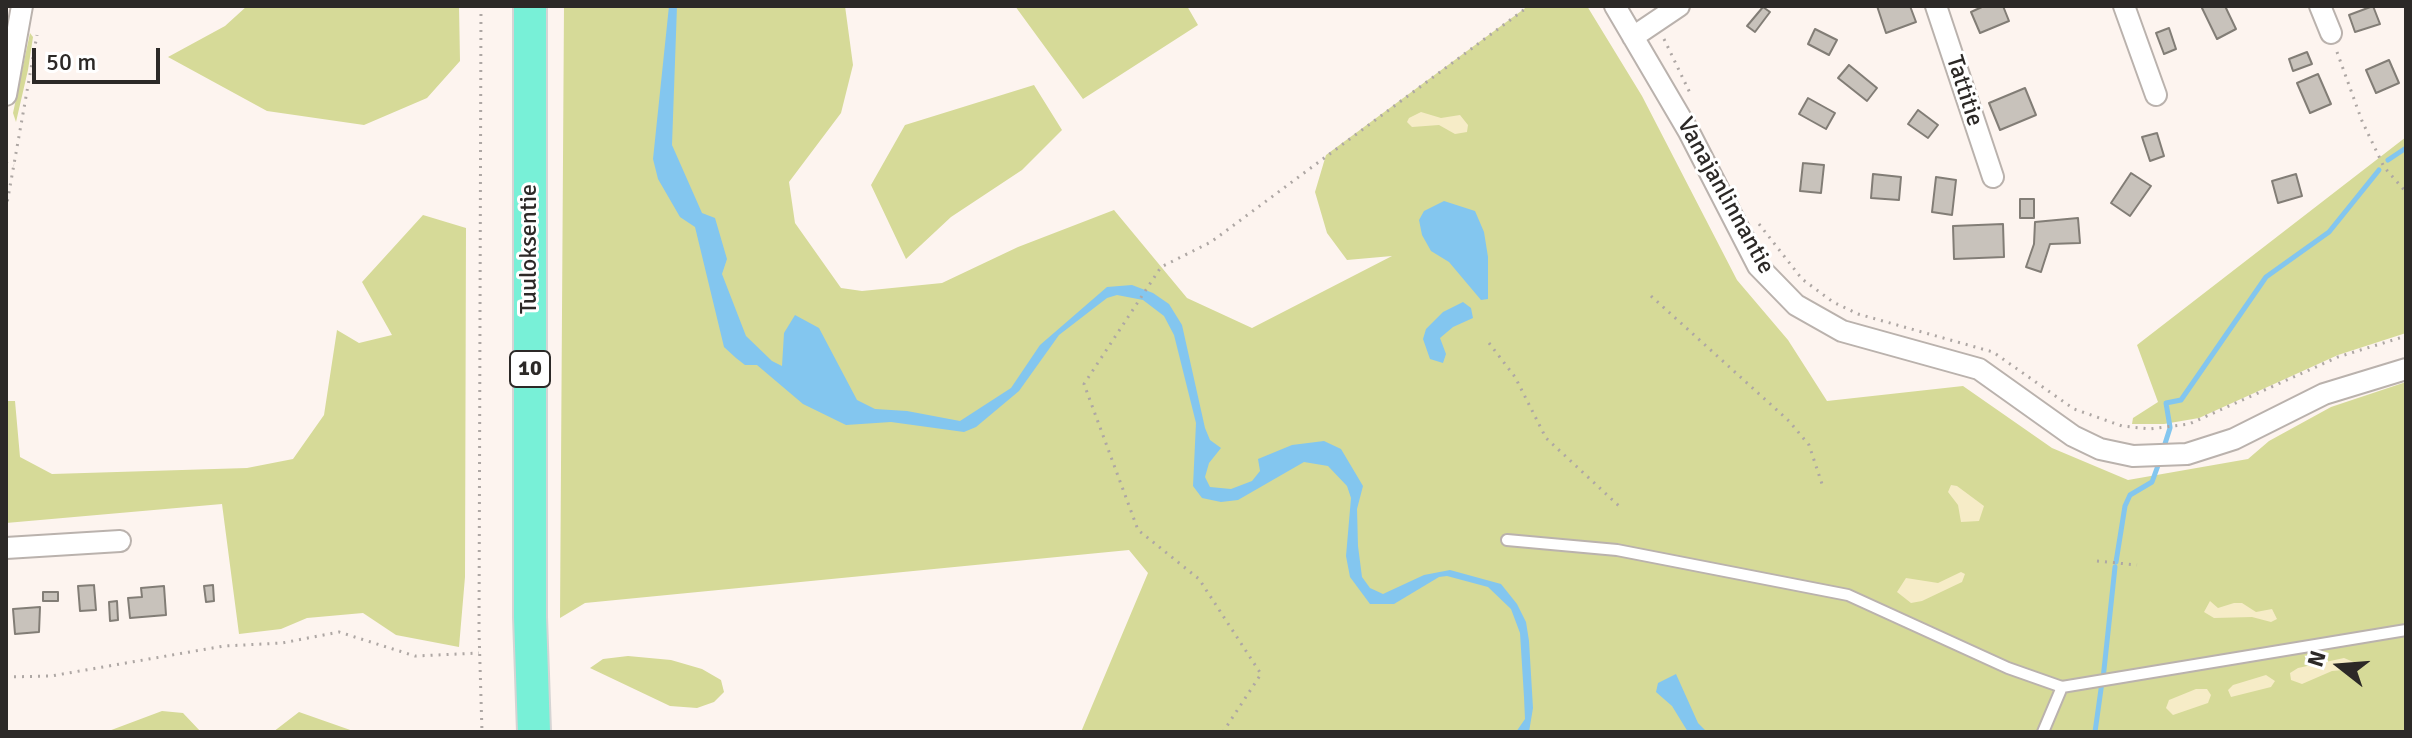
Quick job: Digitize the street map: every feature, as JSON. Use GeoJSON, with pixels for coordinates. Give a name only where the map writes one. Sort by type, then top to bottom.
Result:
{"type":"FeatureCollection","features":[{"type":"Feature","properties":{"kind":"highway","name":"Tuuloksentie"},"geometry":{"type":"LineString","coordinates":[[530,6],[530,617],[534,732]]}},
{"type":"Feature","properties":{"kind":"street"},"geometry":{"type":"LineString","coordinates":[[6,95],[22,6]]}},
{"type":"Feature","properties":{"kind":"street","name":"Vanajanlinnantie"},"geometry":{"type":"LineString","coordinates":[[1615,6],[1689,132],[1758,266],[1796,305],[1842,331],[1979,369],[2073,436],[2100,449],[2133,456],[2187,454],[2234,439],[2324,394],[2406,369]]}},
{"type":"Feature","properties":{"kind":"street"},"geometry":{"type":"LineString","coordinates":[[1633,37],[1679,6]]}},
{"type":"Feature","properties":{"kind":"street","name":"Tattitie"},"geometry":{"type":"LineString","coordinates":[[1936,6],[1993,177]]}},
{"type":"Feature","properties":{"kind":"street"},"geometry":{"type":"LineString","coordinates":[[2124,6],[2156,95]]}},
{"type":"Feature","properties":{"kind":"street"},"geometry":{"type":"LineString","coordinates":[[2320,6],[2331,33]]}},
{"type":"Feature","properties":{"kind":"street"},"geometry":{"type":"LineString","coordinates":[[6,548],[120,541]]}},
{"type":"Feature","properties":{"kind":"lane"},"geometry":{"type":"LineString","coordinates":[[1507,540],[1617,550],[1848,595],[2008,668],[2062,687],[2406,630]]}},
{"type":"Feature","properties":{"kind":"lane"},"geometry":{"type":"LineString","coordinates":[[2043,732],[2062,687]]}},
{"type":"Feature","properties":{"kind":"path"},"geometry":{"type":"LineString","coordinates":[[481,6],[479,653],[482,732]]}},
{"type":"Feature","properties":{"kind":"path"},"geometry":{"type":"LineString","coordinates":[[1223,732],[1261,674],[1199,579],[1138,530],[1084,384],[1161,267],[1211,242],[1529,6]]}},
{"type":"Feature","properties":{"kind":"path"},"geometry":{"type":"LineString","coordinates":[[6,209],[38,22]]}},
{"type":"Feature","properties":{"kind":"path"},"geometry":{"type":"LineString","coordinates":[[2331,33],[2379,156],[2406,192]]}},
{"type":"Feature","properties":{"kind":"path"},"geometry":{"type":"LineString","coordinates":[[6,163],[14,165]]}},
{"type":"Feature","properties":{"kind":"path"},"geometry":{"type":"LineString","coordinates":[[1754,218],[1802,279],[1833,302],[1858,314],[1993,352],[2074,409],[2122,426],[2150,429],[2189,424],[2338,357],[2406,336]]}},
{"type":"Feature","properties":{"kind":"path"},"geometry":{"type":"LineString","coordinates":[[1651,296],[1789,421],[1809,445],[1818,463],[1823,487]]}},
{"type":"Feature","properties":{"kind":"path"},"geometry":{"type":"LineString","coordinates":[[1489,343],[1515,377],[1546,438],[1619,506]]}},
{"type":"Feature","properties":{"kind":"path"},"geometry":{"type":"LineString","coordinates":[[2097,561],[2137,565]]}},
{"type":"Feature","properties":{"kind":"path"},"geometry":{"type":"LineString","coordinates":[[6,677],[51,676],[166,655],[282,643],[339,632],[415,656],[479,653]]}},
{"type":"Feature","properties":{"kind":"green space"},"geometry":{"type":"Polygon","coordinates":[[[247,6],[459,6],[460,61],[427,98],[364,125],[267,111],[168,57],[225,26],[247,6]]]}},
{"type":"Feature","properties":{"kind":"green space"},"geometry":{"type":"Polygon","coordinates":[[[564,6],[845,6],[853,65],[841,113],[789,182],[795,223],[841,288],[862,291],[942,283],[1018,247],[1114,210],[1187,298],[1252,328],[1392,256],[1347,260],[1327,233],[1315,192],[1326,155],[1528,6],[1587,6],[1642,96],[1737,280],[1788,340],[1827,401],[1963,386],[2052,448],[2128,480],[2248,459],[2269,441],[2331,407],[2406,382],[2406,732],[1081,732],[1148,573],[1129,550],[585,603],[560,618],[564,6]]]}},
{"type":"Feature","properties":{"kind":"green space"},"geometry":{"type":"Polygon","coordinates":[[[1015,6],[1187,6],[1198,25],[1083,99],[1015,6]]]}},
{"type":"Feature","properties":{"kind":"green space"},"geometry":{"type":"Polygon","coordinates":[[[30,33],[33,37],[28,70],[16,122],[13,113],[30,33]]]}},
{"type":"Feature","properties":{"kind":"green space"},"geometry":{"type":"Polygon","coordinates":[[[1034,85],[1062,130],[1022,170],[951,217],[906,259],[871,185],[905,125],[1034,85]]]}},
{"type":"Feature","properties":{"kind":"green space"},"geometry":{"type":"Polygon","coordinates":[[[2406,137],[2406,333],[2338,355],[2199,418],[2164,424],[2132,424],[2133,418],[2158,402],[2137,345],[2406,137]]]}},
{"type":"Feature","properties":{"kind":"green space"},"geometry":{"type":"Polygon","coordinates":[[[423,215],[466,228],[465,577],[459,647],[396,635],[363,613],[307,618],[281,629],[239,634],[222,504],[6,523],[6,401],[15,401],[20,457],[52,474],[247,468],[293,459],[324,415],[337,330],[359,343],[392,335],[362,282],[423,215]]]}},
{"type":"Feature","properties":{"kind":"green space"},"geometry":{"type":"Polygon","coordinates":[[[628,656],[671,660],[702,669],[721,680],[724,692],[714,702],[697,708],[670,706],[590,668],[603,659],[628,656]]]}},
{"type":"Feature","properties":{"kind":"green space"},"geometry":{"type":"Polygon","coordinates":[[[162,711],[183,713],[201,732],[106,732],[162,711]]]}},
{"type":"Feature","properties":{"kind":"green space"},"geometry":{"type":"Polygon","coordinates":[[[299,712],[356,732],[273,732],[299,712]]]}},
{"type":"Feature","properties":{"kind":"sand"},"geometry":{"type":"Polygon","coordinates":[[[1421,112],[1441,118],[1460,115],[1468,125],[1467,132],[1455,134],[1439,125],[1412,127],[1407,122],[1409,118],[1421,112]]]}},
{"type":"Feature","properties":{"kind":"sand"},"geometry":{"type":"Polygon","coordinates":[[[1951,485],[1984,506],[1979,521],[1961,522],[1958,505],[1948,492],[1951,485]]]}},
{"type":"Feature","properties":{"kind":"sand"},"geometry":{"type":"Polygon","coordinates":[[[1961,572],[1965,574],[1962,582],[1922,601],[1911,603],[1897,592],[1906,578],[1938,583],[1961,572]]]}},
{"type":"Feature","properties":{"kind":"sand"},"geometry":{"type":"Polygon","coordinates":[[[2210,601],[2218,608],[2242,603],[2256,612],[2272,609],[2277,619],[2271,622],[2252,617],[2214,618],[2204,612],[2210,601]]]}},
{"type":"Feature","properties":{"kind":"sand"},"geometry":{"type":"Polygon","coordinates":[[[2344,658],[2356,663],[2354,669],[2332,671],[2302,684],[2291,680],[2290,673],[2298,668],[2344,658]]]}},
{"type":"Feature","properties":{"kind":"sand"},"geometry":{"type":"Polygon","coordinates":[[[2266,675],[2275,681],[2271,687],[2231,697],[2228,690],[2233,685],[2266,675]]]}},
{"type":"Feature","properties":{"kind":"sand"},"geometry":{"type":"Polygon","coordinates":[[[2196,689],[2207,689],[2211,695],[2208,703],[2173,715],[2166,708],[2169,700],[2196,689]]]}},
{"type":"Feature","properties":{"kind":"water"},"geometry":{"type":"Polygon","coordinates":[[[669,6],[677,6],[672,145],[702,213],[715,218],[727,259],[722,274],[746,336],[772,361],[782,366],[784,333],[795,315],[819,328],[857,400],[875,409],[907,411],[960,421],[1011,388],[1040,345],[1107,287],[1132,285],[1153,293],[1169,304],[1182,325],[1205,428],[1210,440],[1221,448],[1209,463],[1205,477],[1210,487],[1231,489],[1252,481],[1260,471],[1258,459],[1292,445],[1324,441],[1341,449],[1363,486],[1357,509],[1358,546],[1362,577],[1370,588],[1383,594],[1424,575],[1450,570],[1501,584],[1517,604],[1526,622],[1529,641],[1533,708],[1529,732],[1516,732],[1525,719],[1520,633],[1511,609],[1488,587],[1447,576],[1439,577],[1394,604],[1370,604],[1350,577],[1346,556],[1351,498],[1347,486],[1328,466],[1304,462],[1238,500],[1221,502],[1202,498],[1193,486],[1196,423],[1174,335],[1164,316],[1143,300],[1117,295],[1107,298],[1059,335],[1019,391],[976,427],[964,432],[891,422],[846,425],[803,404],[757,365],[745,365],[736,358],[724,347],[695,227],[680,217],[658,179],[653,159],[669,6]]]}},
{"type":"Feature","properties":{"kind":"water"},"geometry":{"type":"Polygon","coordinates":[[[1444,201],[1475,211],[1484,232],[1488,257],[1488,299],[1481,300],[1449,262],[1431,251],[1422,235],[1419,220],[1424,211],[1444,201]]]}},
{"type":"Feature","properties":{"kind":"water"},"geometry":{"type":"Polygon","coordinates":[[[1463,302],[1471,308],[1473,318],[1453,327],[1440,338],[1446,354],[1443,363],[1430,359],[1423,339],[1426,329],[1443,312],[1463,302]]]}},
{"type":"Feature","properties":{"kind":"water"},"geometry":{"type":"Polygon","coordinates":[[[1676,674],[1698,723],[1707,732],[1688,732],[1672,706],[1656,692],[1658,683],[1676,674]]]}},
{"type":"Feature","properties":{"kind":"building"},"geometry":{"type":"Polygon","coordinates":[[[1877,6],[1910,6],[1916,22],[1886,33],[1877,6]]]}},
{"type":"Feature","properties":{"kind":"building"},"geometry":{"type":"Polygon","coordinates":[[[1984,6],[2003,6],[2009,21],[1980,33],[1971,12],[1984,6]]]}},
{"type":"Feature","properties":{"kind":"building"},"geometry":{"type":"Polygon","coordinates":[[[2201,6],[2225,6],[2236,29],[2217,39],[2201,6]]]}},
{"type":"Feature","properties":{"kind":"building"},"geometry":{"type":"Polygon","coordinates":[[[2373,6],[2380,24],[2355,32],[2349,15],[2373,6]]]}},
{"type":"Feature","properties":{"kind":"building"},"geometry":{"type":"Polygon","coordinates":[[[1763,7],[1770,12],[1755,32],[1747,26],[1763,7]]]}},
{"type":"Feature","properties":{"kind":"building"},"geometry":{"type":"Polygon","coordinates":[[[2169,28],[2176,49],[2164,54],[2156,33],[2169,28]]]}},
{"type":"Feature","properties":{"kind":"building"},"geometry":{"type":"Polygon","coordinates":[[[1815,29],[1837,40],[1829,55],[1808,44],[1815,29]]]}},
{"type":"Feature","properties":{"kind":"building"},"geometry":{"type":"Polygon","coordinates":[[[2307,52],[2312,64],[2293,71],[2289,59],[2307,52]]]}},
{"type":"Feature","properties":{"kind":"building"},"geometry":{"type":"Polygon","coordinates":[[[2389,60],[2399,83],[2376,93],[2366,70],[2389,60]]]}},
{"type":"Feature","properties":{"kind":"building"},"geometry":{"type":"Polygon","coordinates":[[[1849,65],[1877,88],[1867,101],[1838,78],[1849,65]]]}},
{"type":"Feature","properties":{"kind":"building"},"geometry":{"type":"Polygon","coordinates":[[[2318,74],[2331,104],[2310,113],[2297,83],[2318,74]]]}},
{"type":"Feature","properties":{"kind":"building"},"geometry":{"type":"Polygon","coordinates":[[[2025,88],[2036,115],[2000,130],[1989,103],[2025,88]]]}},
{"type":"Feature","properties":{"kind":"building"},"geometry":{"type":"Polygon","coordinates":[[[1808,98],[1835,113],[1826,129],[1799,114],[1808,98]]]}},
{"type":"Feature","properties":{"kind":"building"},"geometry":{"type":"Polygon","coordinates":[[[1918,110],[1938,125],[1928,138],[1908,124],[1918,110]]]}},
{"type":"Feature","properties":{"kind":"building"},"geometry":{"type":"Polygon","coordinates":[[[2157,133],[2164,156],[2150,161],[2142,137],[2157,133]]]}},
{"type":"Feature","properties":{"kind":"building"},"geometry":{"type":"Polygon","coordinates":[[[1803,163],[1824,165],[1821,193],[1800,191],[1803,163]]]}},
{"type":"Feature","properties":{"kind":"building"},"geometry":{"type":"Polygon","coordinates":[[[2131,173],[2151,186],[2130,216],[2111,203],[2131,173]]]}},
{"type":"Feature","properties":{"kind":"building"},"geometry":{"type":"Polygon","coordinates":[[[1873,174],[1901,177],[1899,200],[1871,198],[1873,174]]]}},
{"type":"Feature","properties":{"kind":"building"},"geometry":{"type":"Polygon","coordinates":[[[2296,174],[2302,196],[2278,203],[2272,181],[2296,174]]]}},
{"type":"Feature","properties":{"kind":"building"},"geometry":{"type":"Polygon","coordinates":[[[1936,177],[1956,180],[1952,215],[1932,212],[1936,177]]]}},
{"type":"Feature","properties":{"kind":"building"},"geometry":{"type":"Polygon","coordinates":[[[2020,199],[2034,199],[2034,218],[2020,218],[2020,199]]]}},
{"type":"Feature","properties":{"kind":"building"},"geometry":{"type":"Polygon","coordinates":[[[2078,218],[2080,243],[2050,244],[2041,272],[2026,267],[2034,244],[2035,222],[2078,218]]]}},
{"type":"Feature","properties":{"kind":"building"},"geometry":{"type":"Polygon","coordinates":[[[2003,224],[2004,257],[1954,259],[1953,226],[2003,224]]]}},
{"type":"Feature","properties":{"kind":"building"},"geometry":{"type":"Polygon","coordinates":[[[94,585],[96,610],[80,611],[78,586],[94,585]]]}},
{"type":"Feature","properties":{"kind":"building"},"geometry":{"type":"Polygon","coordinates":[[[213,585],[214,601],[206,602],[204,586],[213,585]]]}},
{"type":"Feature","properties":{"kind":"building"},"geometry":{"type":"Polygon","coordinates":[[[164,586],[166,615],[130,618],[128,598],[142,597],[141,588],[164,586]]]}},
{"type":"Feature","properties":{"kind":"building"},"geometry":{"type":"Polygon","coordinates":[[[43,592],[58,592],[58,601],[43,601],[43,592]]]}},
{"type":"Feature","properties":{"kind":"building"},"geometry":{"type":"Polygon","coordinates":[[[117,601],[118,620],[110,621],[109,602],[117,601]]]}},
{"type":"Feature","properties":{"kind":"building"},"geometry":{"type":"Polygon","coordinates":[[[40,607],[39,632],[15,634],[13,609],[40,607]]]}},
{"type":"Feature","properties":{"kind":"waterway"},"geometry":{"type":"LineString","coordinates":[[2388,160],[2406,148]]}},
{"type":"Feature","properties":{"kind":"waterway"},"geometry":{"type":"LineString","coordinates":[[2170,427],[2166,403],[2181,400],[2266,277],[2329,232],[2379,170]]}},
{"type":"Feature","properties":{"kind":"waterway"},"geometry":{"type":"LineString","coordinates":[[2163,450],[2170,428]]}},
{"type":"Feature","properties":{"kind":"waterway"},"geometry":{"type":"LineString","coordinates":[[2116,562],[2125,506],[2130,495],[2152,482],[2160,460]]}},
{"type":"Feature","properties":{"kind":"waterway"},"geometry":{"type":"LineString","coordinates":[[2103,679],[2115,567]]}},
{"type":"Feature","properties":{"kind":"waterway"},"geometry":{"type":"LineString","coordinates":[[2095,732],[2102,682]]}}]}
